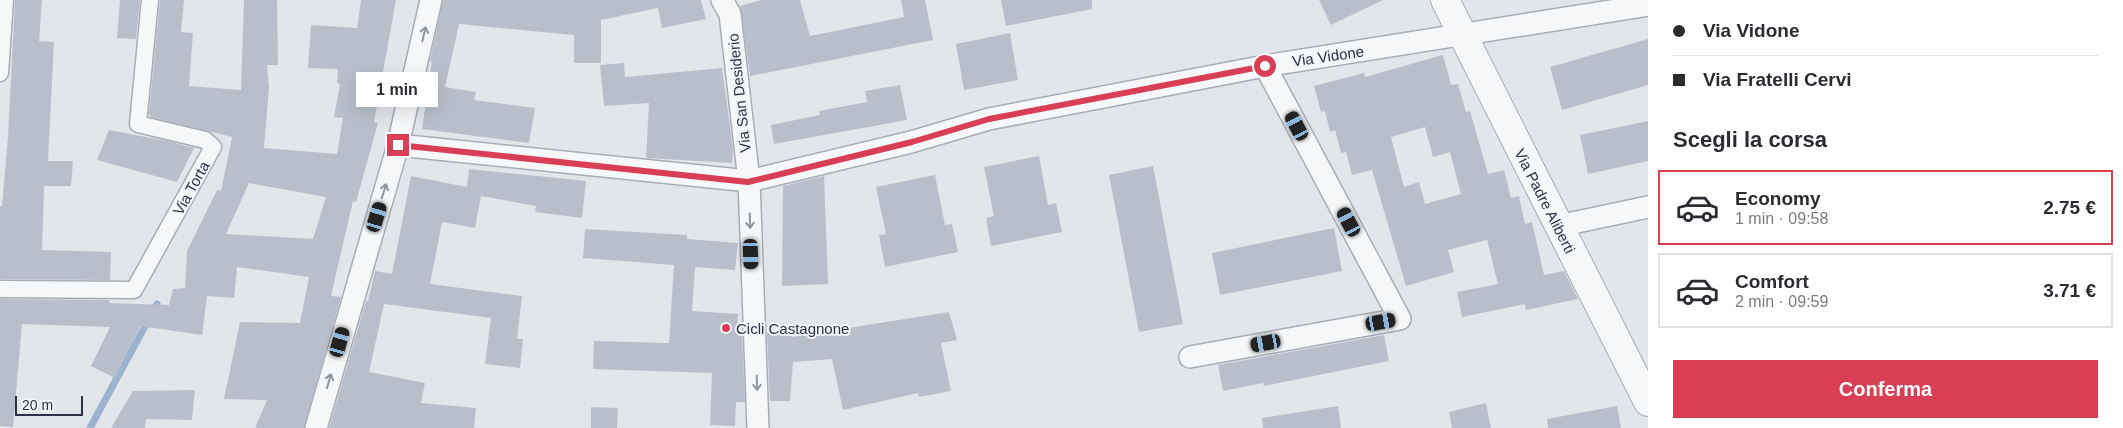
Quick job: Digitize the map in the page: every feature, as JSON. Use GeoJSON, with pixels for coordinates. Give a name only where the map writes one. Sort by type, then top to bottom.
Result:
{"type":"FeatureCollection","features":[{"type":"Feature","properties":{"kind":"street"},"geometry":{"type":"LineString","coordinates":[[0,72],[5,0]]}},
{"type":"Feature","properties":{"kind":"street","name":"Via Torta"},"geometry":{"type":"LineString","coordinates":[[0,289],[134,290],[214,148],[205,140],[138,124],[150,0]]}},
{"type":"Feature","properties":{"kind":"street"},"geometry":{"type":"LineString","coordinates":[[316,428],[398,145],[432,0]]}},
{"type":"Feature","properties":{"kind":"street","name":"Via San Desiderio"},"geometry":{"type":"LineString","coordinates":[[722,0],[730,14],[748,182],[758,428]]}},
{"type":"Feature","properties":{"kind":"street","name":"Via Padre Aliberti"},"geometry":{"type":"LineString","coordinates":[[1445,0],[1648,402]]}},
{"type":"Feature","properties":{"kind":"street","name":"Via Vidone"},"geometry":{"type":"LineString","coordinates":[[398,145],[748,182],[912,142],[989,119],[1265,66],[1648,5]]}},
{"type":"Feature","properties":{"kind":"street"},"geometry":{"type":"LineString","coordinates":[[1190,357],[1400,318],[1265,66]]}},
{"type":"Feature","properties":{"kind":"street"},"geometry":{"type":"LineString","coordinates":[[1558,226],[1648,207]]}},
{"type":"Feature","properties":{"kind":"building"},"geometry":{"type":"Polygon","coordinates":[[[15,0],[42,0],[39,41],[54,42],[48,161],[73,161],[71,186],[44,186],[42,250],[111,252],[110,280],[0,279],[0,206],[2,206],[8,137],[15,0]]]}},
{"type":"Feature","properties":{"kind":"building"},"geometry":{"type":"Polygon","coordinates":[[[120,0],[140,0],[136,39],[117,38],[120,0]]]}},
{"type":"Feature","properties":{"kind":"building"},"geometry":{"type":"Polygon","coordinates":[[[160,0],[184,0],[181,32],[193,33],[189,86],[241,90],[244,0],[277,0],[278,65],[267,65],[269,88],[264,148],[337,154],[343,118],[334,117],[340,84],[337,83],[338,69],[308,68],[311,25],[357,28],[361,0],[396,0],[374,122],[378,123],[356,202],[353,201],[331,296],[341,297],[304,428],[255,428],[267,400],[224,399],[240,322],[300,323],[309,277],[237,267],[234,298],[207,296],[202,335],[140,326],[115,378],[91,366],[110,327],[22,324],[13,427],[0,426],[0,299],[109,300],[109,303],[169,305],[173,289],[185,288],[187,251],[217,190],[221,191],[232,137],[151,117],[149,114],[160,0]],[[249,183],[226,234],[313,239],[326,197],[249,183]]]}},
{"type":"Feature","properties":{"kind":"building"},"geometry":{"type":"Polygon","coordinates":[[[443,0],[701,0],[706,19],[662,28],[658,8],[601,20],[601,63],[574,63],[574,35],[459,24],[445,87],[476,92],[474,100],[535,108],[529,143],[422,129],[432,61],[430,61],[443,0]]]}},
{"type":"Feature","properties":{"kind":"building"},"geometry":{"type":"Polygon","coordinates":[[[761,0],[800,0],[810,36],[904,17],[901,0],[925,0],[933,40],[750,76],[740,6],[761,0]]]}},
{"type":"Feature","properties":{"kind":"building"},"geometry":{"type":"Polygon","coordinates":[[[1001,0],[1092,0],[1092,9],[1006,26],[1001,0]]]}},
{"type":"Feature","properties":{"kind":"building"},"geometry":{"type":"Polygon","coordinates":[[[1319,0],[1383,0],[1331,25],[1319,0]]]}},
{"type":"Feature","properties":{"kind":"building"},"geometry":{"type":"Polygon","coordinates":[[[1010,33],[1018,80],[964,90],[956,44],[1010,33]]]}},
{"type":"Feature","properties":{"kind":"building"},"geometry":{"type":"Polygon","coordinates":[[[1648,39],[1648,85],[1562,110],[1550,67],[1648,39]]]}},
{"type":"Feature","properties":{"kind":"building"},"geometry":{"type":"Polygon","coordinates":[[[1443,55],[1451,85],[1458,84],[1466,112],[1470,111],[1488,174],[1504,170],[1511,198],[1519,196],[1525,224],[1532,222],[1544,275],[1564,271],[1578,299],[1526,310],[1525,304],[1462,317],[1457,292],[1498,284],[1487,240],[1448,250],[1454,272],[1406,286],[1372,170],[1352,175],[1346,152],[1341,153],[1335,130],[1330,132],[1325,111],[1321,112],[1314,86],[1364,73],[1365,77],[1443,55]],[[1425,127],[1391,137],[1404,187],[1419,182],[1425,204],[1461,194],[1450,152],[1433,157],[1425,127]]]}},
{"type":"Feature","properties":{"kind":"building"},"geometry":{"type":"Polygon","coordinates":[[[624,63],[625,77],[722,68],[733,149],[732,163],[646,158],[649,103],[604,106],[600,65],[624,63]]]}},
{"type":"Feature","properties":{"kind":"building"},"geometry":{"type":"Polygon","coordinates":[[[900,85],[907,120],[774,144],[771,125],[820,115],[819,111],[867,102],[865,91],[900,85]]]}},
{"type":"Feature","properties":{"kind":"building"},"geometry":{"type":"Polygon","coordinates":[[[1648,121],[1648,161],[1588,174],[1580,135],[1648,121]]]}},
{"type":"Feature","properties":{"kind":"building"},"geometry":{"type":"Polygon","coordinates":[[[109,130],[194,148],[177,182],[97,160],[109,130]]]}},
{"type":"Feature","properties":{"kind":"building"},"geometry":{"type":"Polygon","coordinates":[[[1039,156],[1048,205],[1056,203],[1062,232],[991,246],[986,218],[994,216],[984,167],[1039,156]]]}},
{"type":"Feature","properties":{"kind":"building"},"geometry":{"type":"Polygon","coordinates":[[[1153,166],[1183,324],[1139,332],[1109,175],[1153,166]]]}},
{"type":"Feature","properties":{"kind":"building"},"geometry":{"type":"Polygon","coordinates":[[[469,169],[586,181],[582,218],[535,212],[536,206],[481,196],[475,228],[442,222],[430,284],[522,296],[517,339],[523,339],[520,368],[485,364],[491,318],[384,304],[369,372],[425,383],[421,403],[476,408],[474,428],[329,428],[366,301],[368,301],[375,271],[392,274],[411,176],[467,187],[469,169]]]}},
{"type":"Feature","properties":{"kind":"building"},"geometry":{"type":"Polygon","coordinates":[[[935,175],[945,225],[952,224],[958,252],[885,267],[879,235],[886,234],[876,187],[935,175]]]}},
{"type":"Feature","properties":{"kind":"building"},"geometry":{"type":"Polygon","coordinates":[[[824,176],[828,284],[782,286],[783,186],[824,176]]]}},
{"type":"Feature","properties":{"kind":"building"},"geometry":{"type":"Polygon","coordinates":[[[1334,228],[1342,271],[1220,295],[1212,253],[1334,228]]]}},
{"type":"Feature","properties":{"kind":"building"},"geometry":{"type":"Polygon","coordinates":[[[585,229],[687,235],[687,239],[738,243],[735,270],[695,267],[692,311],[738,314],[737,333],[742,333],[745,402],[736,402],[735,426],[710,425],[712,373],[593,369],[594,341],[669,343],[674,265],[583,258],[585,229]]]}},
{"type":"Feature","properties":{"kind":"building"},"geometry":{"type":"Polygon","coordinates":[[[949,312],[957,340],[941,343],[951,391],[919,397],[918,393],[843,410],[832,359],[793,362],[790,401],[770,401],[767,333],[792,334],[792,337],[949,312]]]}},
{"type":"Feature","properties":{"kind":"building"},"geometry":{"type":"Polygon","coordinates":[[[1384,335],[1389,361],[1264,386],[1263,383],[1223,391],[1218,365],[1384,335]]]}},
{"type":"Feature","properties":{"kind":"building"},"geometry":{"type":"Polygon","coordinates":[[[195,390],[192,420],[146,419],[145,428],[111,428],[133,391],[195,390]]]}},
{"type":"Feature","properties":{"kind":"building"},"geometry":{"type":"Polygon","coordinates":[[[1486,403],[1491,428],[1452,428],[1449,412],[1486,403]]]}},
{"type":"Feature","properties":{"kind":"building"},"geometry":{"type":"Polygon","coordinates":[[[1338,406],[1341,428],[1263,428],[1262,418],[1338,406]]]}},
{"type":"Feature","properties":{"kind":"building"},"geometry":{"type":"Polygon","coordinates":[[[1617,406],[1621,428],[1548,428],[1547,419],[1617,406]]]}},
{"type":"Feature","properties":{"kind":"building"},"geometry":{"type":"Polygon","coordinates":[[[591,407],[618,408],[617,428],[591,428],[591,407]]]}},
{"type":"Feature","properties":{"kind":"waterway"},"geometry":{"type":"LineString","coordinates":[[90,428],[157,304]]}},
{"type":"Feature","properties":{"kind":"place","name":"Cicli Castagnone"},"geometry":{"type":"Point","coordinates":[726,328]}},
{"type":"Feature","properties":{"kind":"route"},"geometry":{"type":"LineString","coordinates":[[398,145],[748,182],[912,142],[989,119],[1265,66]]}}]}
